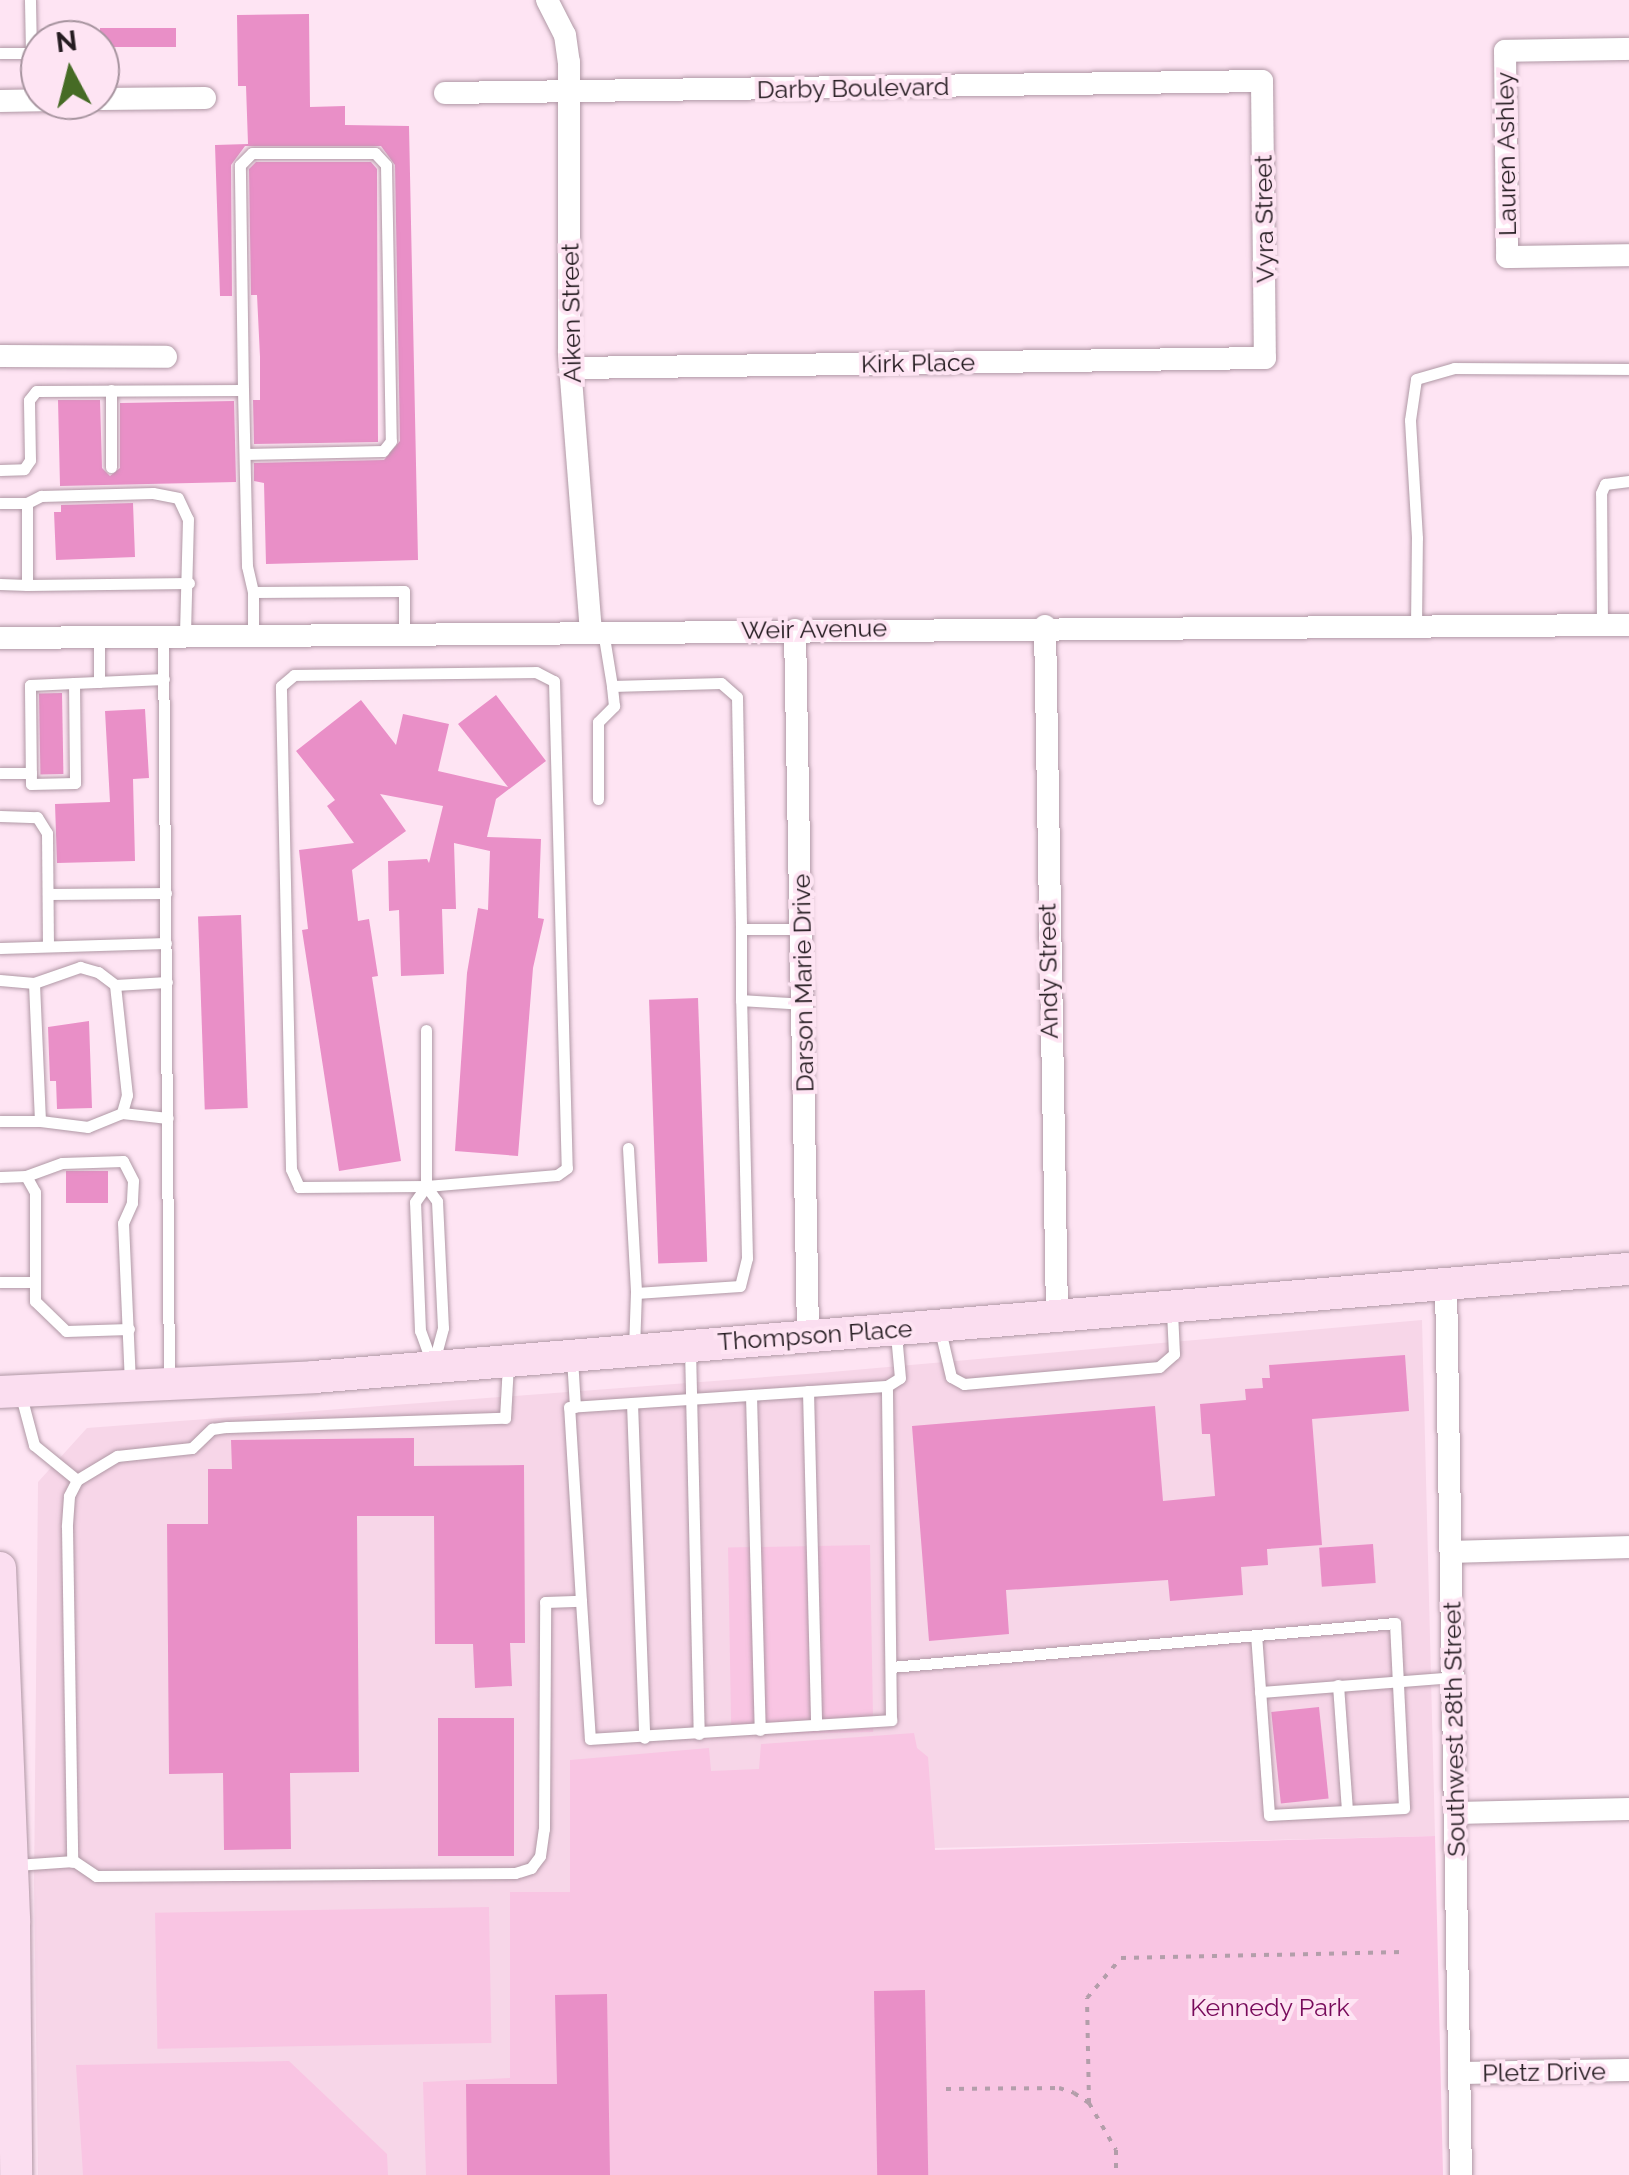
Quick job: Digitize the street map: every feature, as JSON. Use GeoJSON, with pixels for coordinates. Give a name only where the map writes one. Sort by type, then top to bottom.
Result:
{"type":"FeatureCollection","features":[{"type":"Feature","properties":{"kind":"street","name":"Aiken Street"},"geometry":{"type":"LineString","coordinates":[[547,0],[567,43],[571,368],[597,631]]}},
{"type":"Feature","properties":{"kind":"street","name":"Lauren Ashley"},"geometry":{"type":"LineString","coordinates":[[1629,49],[1505,51],[1507,256],[1629,255]]}},
{"type":"Feature","properties":{"kind":"street","name":"Darby Boulevard"},"geometry":{"type":"LineString","coordinates":[[445,93],[1262,81]]}},
{"type":"Feature","properties":{"kind":"street","name":"Vyra Street"},"geometry":{"type":"LineString","coordinates":[[1262,81],[1265,358]]}},
{"type":"Feature","properties":{"kind":"street"},"geometry":{"type":"LineString","coordinates":[[120,99],[205,98]]}},
{"type":"Feature","properties":{"kind":"street"},"geometry":{"type":"LineString","coordinates":[[0,356],[166,357]]}},
{"type":"Feature","properties":{"kind":"street","name":"Kirk Place"},"geometry":{"type":"LineString","coordinates":[[571,368],[1265,358]]}},
{"type":"Feature","properties":{"kind":"street","name":"Weir Avenue"},"geometry":{"type":"LineString","coordinates":[[0,638],[1044,626],[1629,625]]}},
{"type":"Feature","properties":{"kind":"street","name":"Andy Street"},"geometry":{"type":"LineString","coordinates":[[1044,626],[1056,1315]]}},
{"type":"Feature","properties":{"kind":"street","name":"Darson Marie Drive"},"geometry":{"type":"LineString","coordinates":[[796,630],[808,1335]]}},
{"type":"Feature","properties":{"kind":"street","name":"Thompson Place"},"geometry":{"type":"LineString","coordinates":[[10,1392],[170,1386],[1629,1269]]}},
{"type":"Feature","properties":{"kind":"street","name":"Southwest 28th Street"},"geometry":{"type":"LineString","coordinates":[[1446,1283],[1460,2175]]}},
{"type":"Feature","properties":{"kind":"street"},"geometry":{"type":"LineString","coordinates":[[1452,1552],[1629,1547]]}},
{"type":"Feature","properties":{"kind":"street"},"geometry":{"type":"LineString","coordinates":[[0,1568],[12,1865],[16,2175]]}},
{"type":"Feature","properties":{"kind":"street"},"geometry":{"type":"LineString","coordinates":[[1456,1813],[1629,1809]]}},
{"type":"Feature","properties":{"kind":"street","name":"Pletz Drive"},"geometry":{"type":"LineString","coordinates":[[1459,2074],[1629,2070]]}},
{"type":"Feature","properties":{"kind":"lane"},"geometry":{"type":"LineString","coordinates":[[0,53],[31,52],[30,0]]}},
{"type":"Feature","properties":{"kind":"lane"},"geometry":{"type":"LineString","coordinates":[[245,454],[383,452],[391,441],[386,165],[375,154],[252,153],[240,164],[243,390],[247,566],[253,592],[253,634]]}},
{"type":"Feature","properties":{"kind":"lane"},"geometry":{"type":"LineString","coordinates":[[1416,627],[1417,538],[1410,420],[1416,378],[1454,368],[1629,368]]}},
{"type":"Feature","properties":{"kind":"lane"},"geometry":{"type":"LineString","coordinates":[[112,390],[112,467]]}},
{"type":"Feature","properties":{"kind":"lane"},"geometry":{"type":"LineString","coordinates":[[0,470],[24,469],[30,460],[29,400],[36,392],[243,390]]}},
{"type":"Feature","properties":{"kind":"lane"},"geometry":{"type":"LineString","coordinates":[[1602,625],[1602,493],[1606,484],[1629,480]]}},
{"type":"Feature","properties":{"kind":"lane"},"geometry":{"type":"LineString","coordinates":[[0,502],[153,493],[178,498],[188,519],[189,584],[164,679],[170,1386]]}},
{"type":"Feature","properties":{"kind":"lane"},"geometry":{"type":"LineString","coordinates":[[27,503],[28,585]]}},
{"type":"Feature","properties":{"kind":"lane"},"geometry":{"type":"LineString","coordinates":[[0,584],[189,584]]}},
{"type":"Feature","properties":{"kind":"lane"},"geometry":{"type":"LineString","coordinates":[[253,592],[404,592],[404,632]]}},
{"type":"Feature","properties":{"kind":"lane"},"geometry":{"type":"LineString","coordinates":[[597,631],[614,706],[598,722],[598,799]]}},
{"type":"Feature","properties":{"kind":"lane"},"geometry":{"type":"LineString","coordinates":[[98,682],[100,636]]}},
{"type":"Feature","properties":{"kind":"lane"},"geometry":{"type":"LineString","coordinates":[[536,672],[554,680],[567,1168],[558,1175],[426,1186],[313,1189],[299,1186],[293,1180],[282,686],[294,674],[536,672]]}},
{"type":"Feature","properties":{"kind":"lane"},"geometry":{"type":"LineString","coordinates":[[74,683],[68,732],[75,783],[31,784],[36,733],[30,686],[74,683],[164,679]]}},
{"type":"Feature","properties":{"kind":"lane"},"geometry":{"type":"LineString","coordinates":[[612,686],[721,684],[737,698],[747,1258],[740,1286],[636,1293]]}},
{"type":"Feature","properties":{"kind":"lane"},"geometry":{"type":"LineString","coordinates":[[0,773],[31,774]]}},
{"type":"Feature","properties":{"kind":"lane"},"geometry":{"type":"LineString","coordinates":[[0,816],[38,817],[48,833],[48,946]]}},
{"type":"Feature","properties":{"kind":"lane"},"geometry":{"type":"LineString","coordinates":[[48,894],[166,893]]}},
{"type":"Feature","properties":{"kind":"lane"},"geometry":{"type":"LineString","coordinates":[[740,929],[803,930]]}},
{"type":"Feature","properties":{"kind":"lane"},"geometry":{"type":"LineString","coordinates":[[0,948],[166,943]]}},
{"type":"Feature","properties":{"kind":"lane"},"geometry":{"type":"LineString","coordinates":[[0,980],[34,983],[80,967],[98,972],[115,985],[167,982]]}},
{"type":"Feature","properties":{"kind":"lane"},"geometry":{"type":"LineString","coordinates":[[34,983],[40,1121]]}},
{"type":"Feature","properties":{"kind":"lane"},"geometry":{"type":"LineString","coordinates":[[115,985],[127,1094],[122,1113]]}},
{"type":"Feature","properties":{"kind":"lane"},"geometry":{"type":"LineString","coordinates":[[741,1000],[804,1004]]}},
{"type":"Feature","properties":{"kind":"lane"},"geometry":{"type":"LineString","coordinates":[[426,1030],[426,1186],[437,1202],[443,1328],[432,1366]]}},
{"type":"Feature","properties":{"kind":"lane"},"geometry":{"type":"LineString","coordinates":[[0,1121],[88,1127],[122,1113],[168,1118]]}},
{"type":"Feature","properties":{"kind":"lane"},"geometry":{"type":"LineString","coordinates":[[628,1148],[636,1293],[634,1349]]}},
{"type":"Feature","properties":{"kind":"lane"},"geometry":{"type":"LineString","coordinates":[[0,1176],[26,1176],[62,1163],[123,1162],[133,1181],[132,1204],[124,1224],[130,1388]]}},
{"type":"Feature","properties":{"kind":"lane"},"geometry":{"type":"LineString","coordinates":[[26,1176],[34,1192],[36,1301],[66,1331],[128,1329]]}},
{"type":"Feature","properties":{"kind":"lane"},"geometry":{"type":"LineString","coordinates":[[426,1186],[415,1202],[420,1331],[432,1366]]}},
{"type":"Feature","properties":{"kind":"lane"},"geometry":{"type":"LineString","coordinates":[[0,1282],[35,1282]]}},
{"type":"Feature","properties":{"kind":"lane"},"geometry":{"type":"LineString","coordinates":[[939,1326],[951,1378],[964,1384],[1159,1367],[1174,1354],[1171,1307]]}},
{"type":"Feature","properties":{"kind":"lane"},"geometry":{"type":"LineString","coordinates":[[572,1407],[888,1386],[900,1378],[896,1330]]}},
{"type":"Feature","properties":{"kind":"lane"},"geometry":{"type":"LineString","coordinates":[[690,1344],[698,1734]]}},
{"type":"Feature","properties":{"kind":"lane"},"geometry":{"type":"LineString","coordinates":[[572,1354],[590,1739],[891,1720],[888,1386]]}},
{"type":"Feature","properties":{"kind":"lane"},"geometry":{"type":"LineString","coordinates":[[72,1862],[66,1527],[69,1496],[77,1480],[117,1456],[192,1448],[212,1429],[505,1418],[509,1360]]}},
{"type":"Feature","properties":{"kind":"lane"},"geometry":{"type":"LineString","coordinates":[[10,1392],[34,1445],[77,1480]]}},
{"type":"Feature","properties":{"kind":"lane"},"geometry":{"type":"LineString","coordinates":[[808,1392],[816,1726]]}},
{"type":"Feature","properties":{"kind":"lane"},"geometry":{"type":"LineString","coordinates":[[752,1395],[760,1730]]}},
{"type":"Feature","properties":{"kind":"lane"},"geometry":{"type":"LineString","coordinates":[[632,1403],[644,1738]]}},
{"type":"Feature","properties":{"kind":"lane"},"geometry":{"type":"LineString","coordinates":[[12,1865],[72,1862],[96,1876],[516,1874],[531,1868],[540,1856],[544,1602],[581,1601]]}},
{"type":"Feature","properties":{"kind":"lane"},"geometry":{"type":"LineString","coordinates":[[891,1667],[1395,1623],[1404,1808],[1269,1815],[1256,1636]]}},
{"type":"Feature","properties":{"kind":"lane"},"geometry":{"type":"LineString","coordinates":[[1260,1692],[1454,1678]]}},
{"type":"Feature","properties":{"kind":"lane"},"geometry":{"type":"LineString","coordinates":[[1338,1686],[1347,1811]]}},
{"type":"Feature","properties":{"kind":"path"},"geometry":{"type":"LineString","coordinates":[[1116,2175],[1116,2150],[1090,2102],[1087,1998],[1121,1958],[1402,1952]]}},
{"type":"Feature","properties":{"kind":"path"},"geometry":{"type":"LineString","coordinates":[[946,2089],[1059,2088],[1090,2102]]}},
{"type":"Feature","properties":{"kind":"shaded area"},"geometry":{"type":"Polygon","coordinates":[[[1422,1320],[1435,1836],[934,1848],[940,2175],[38,2175],[34,1883],[38,1482],[87,1428],[820,1373],[1422,1320]]]}},
{"type":"Feature","properties":{"kind":"green space"},"geometry":{"type":"Polygon","coordinates":[[[870,1545],[873,1732],[731,1734],[728,1547],[870,1545]]]}},
{"type":"Feature","properties":{"kind":"green space","name":"Kennedy Park"},"geometry":{"type":"Polygon","coordinates":[[[914,1733],[917,1748],[928,1757],[935,1850],[1435,1836],[1443,2175],[426,2175],[423,2082],[510,2078],[510,1892],[570,1892],[570,1760],[709,1748],[711,1771],[759,1769],[761,1744],[914,1733]]]}},
{"type":"Feature","properties":{"kind":"green space"},"geometry":{"type":"Polygon","coordinates":[[[489,1907],[491,2043],[157,2049],[155,1913],[489,1907]]]}},
{"type":"Feature","properties":{"kind":"green space"},"geometry":{"type":"Polygon","coordinates":[[[289,2061],[387,2154],[388,2175],[83,2175],[76,2065],[289,2061]]]}},
{"type":"Feature","properties":{"kind":"building"},"geometry":{"type":"Polygon","coordinates":[[[309,14],[310,107],[345,106],[345,125],[409,126],[418,560],[266,564],[264,483],[254,481],[254,463],[384,460],[400,441],[395,165],[381,146],[245,146],[231,165],[232,296],[220,296],[215,145],[248,144],[246,86],[238,86],[237,15],[309,14]]]}},
{"type":"Feature","properties":{"kind":"building"},"geometry":{"type":"Polygon","coordinates":[[[120,28],[176,28],[176,47],[120,47],[120,28]]]}},
{"type":"Feature","properties":{"kind":"building"},"geometry":{"type":"Polygon","coordinates":[[[256,162],[371,162],[377,169],[378,442],[254,444],[253,400],[260,400],[260,357],[257,295],[251,295],[249,169],[256,162]]]}},
{"type":"Feature","properties":{"kind":"building"},"geometry":{"type":"Polygon","coordinates":[[[58,400],[100,400],[102,468],[110,476],[120,468],[120,403],[234,401],[236,482],[60,486],[58,400]]]}},
{"type":"Feature","properties":{"kind":"building"},"geometry":{"type":"Polygon","coordinates":[[[133,503],[135,557],[56,560],[54,512],[61,512],[61,505],[133,503]]]}},
{"type":"Feature","properties":{"kind":"building"},"geometry":{"type":"Polygon","coordinates":[[[39,693],[62,693],[63,774],[40,774],[39,693]]]}},
{"type":"Feature","properties":{"kind":"building"},"geometry":{"type":"Polygon","coordinates":[[[496,695],[546,761],[496,799],[487,837],[541,839],[538,918],[544,919],[533,968],[518,1156],[455,1151],[467,973],[478,908],[488,910],[490,851],[454,843],[456,909],[442,909],[444,974],[401,976],[399,910],[389,911],[388,861],[427,859],[429,863],[443,806],[380,794],[406,831],[352,870],[358,921],[369,919],[378,976],[372,977],[401,1161],[339,1171],[302,930],[308,929],[299,850],[354,843],[327,806],[335,800],[296,751],[361,700],[396,745],[403,714],[449,724],[438,771],[508,787],[458,724],[496,695]]]}},
{"type":"Feature","properties":{"kind":"building"},"geometry":{"type":"Polygon","coordinates":[[[145,709],[149,778],[133,779],[135,861],[57,863],[55,804],[110,802],[105,711],[145,709]]]}},
{"type":"Feature","properties":{"kind":"building"},"geometry":{"type":"Polygon","coordinates":[[[241,915],[248,1108],[205,1109],[198,917],[241,915]]]}},
{"type":"Feature","properties":{"kind":"building"},"geometry":{"type":"Polygon","coordinates":[[[698,998],[707,1262],[658,1264],[649,1000],[698,998]]]}},
{"type":"Feature","properties":{"kind":"building"},"geometry":{"type":"Polygon","coordinates":[[[89,1021],[92,1108],[57,1109],[56,1081],[50,1081],[48,1027],[89,1021]]]}},
{"type":"Feature","properties":{"kind":"building"},"geometry":{"type":"Polygon","coordinates":[[[66,1171],[108,1171],[108,1203],[66,1203],[66,1171]]]}},
{"type":"Feature","properties":{"kind":"building"},"geometry":{"type":"Polygon","coordinates":[[[1405,1355],[1409,1411],[1312,1419],[1322,1545],[1267,1549],[1268,1565],[1241,1567],[1243,1595],[1170,1601],[1168,1580],[1006,1590],[1009,1634],[929,1641],[912,1426],[1155,1406],[1163,1501],[1215,1496],[1210,1434],[1202,1434],[1200,1404],[1246,1400],[1245,1389],[1263,1388],[1262,1378],[1270,1378],[1269,1365],[1405,1355]]]}},
{"type":"Feature","properties":{"kind":"building"},"geometry":{"type":"Polygon","coordinates":[[[414,1438],[414,1466],[524,1465],[525,1643],[510,1643],[512,1686],[475,1688],[473,1644],[435,1644],[434,1516],[357,1516],[359,1772],[290,1773],[291,1849],[224,1850],[223,1773],[169,1774],[167,1524],[208,1524],[208,1469],[232,1469],[231,1440],[414,1438]]]}},
{"type":"Feature","properties":{"kind":"building"},"geometry":{"type":"Polygon","coordinates":[[[1373,1544],[1376,1583],[1322,1587],[1319,1548],[1373,1544]]]}},
{"type":"Feature","properties":{"kind":"building"},"geometry":{"type":"Polygon","coordinates":[[[1319,1707],[1329,1798],[1281,1804],[1271,1712],[1319,1707]]]}},
{"type":"Feature","properties":{"kind":"building"},"geometry":{"type":"Polygon","coordinates":[[[438,1718],[514,1718],[514,1856],[438,1856],[438,1718]]]}},
{"type":"Feature","properties":{"kind":"building"},"geometry":{"type":"Polygon","coordinates":[[[925,1990],[928,2175],[877,2175],[874,1991],[925,1990]]]}},
{"type":"Feature","properties":{"kind":"building"},"geometry":{"type":"Polygon","coordinates":[[[607,1994],[610,2175],[467,2175],[466,2084],[557,2084],[555,1995],[607,1994]]]}}]}
